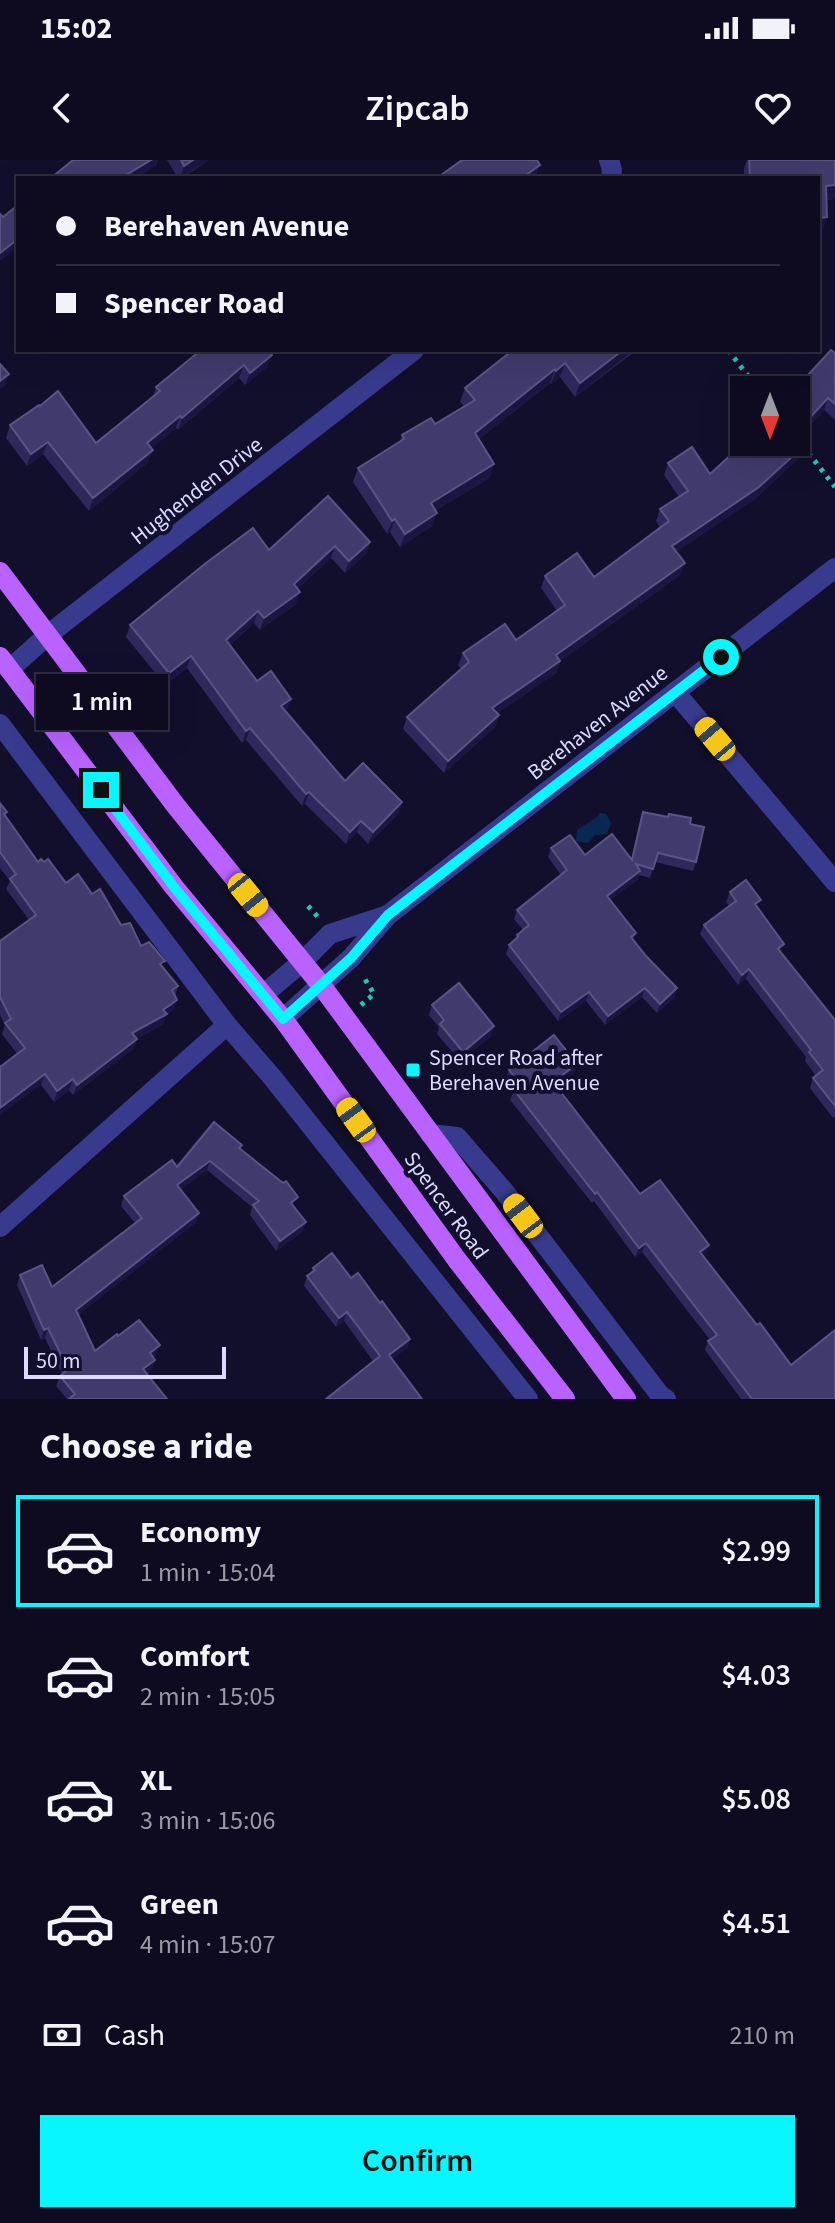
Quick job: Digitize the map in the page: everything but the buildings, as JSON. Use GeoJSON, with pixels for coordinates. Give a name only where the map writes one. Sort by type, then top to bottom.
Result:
{"type":"FeatureCollection","features":[{"type":"Feature","properties":{"kind":"main road","name":"Spencer Road"},"geometry":{"type":"LineString","coordinates":[[0,572],[176,806],[321,985],[626,1399]]}},
{"type":"Feature","properties":{"kind":"main road","name":"Spencer Road"},"geometry":{"type":"LineString","coordinates":[[5,663],[174,887],[264,994],[457,1260],[565,1399]]}},
{"type":"Feature","properties":{"kind":"street","name":"Hughenden Drive"},"geometry":{"type":"LineString","coordinates":[[5,663],[49,634],[411,352]]}},
{"type":"Feature","properties":{"kind":"street","name":"Berehaven Avenue"},"geometry":{"type":"LineString","coordinates":[[283,1019],[351,958],[388,915],[835,568]]}},
{"type":"Feature","properties":{"kind":"street"},"geometry":{"type":"LineString","coordinates":[[675,692],[835,882]]}},
{"type":"Feature","properties":{"kind":"street"},"geometry":{"type":"LineString","coordinates":[[0,724],[227,1025],[272,1077],[528,1399]]}},
{"type":"Feature","properties":{"kind":"street","name":"Berehaven Avenue"},"geometry":{"type":"LineString","coordinates":[[264,994],[330,934],[388,915]]}},
{"type":"Feature","properties":{"kind":"street"},"geometry":{"type":"LineString","coordinates":[[0,1227],[227,1025]]}},
{"type":"Feature","properties":{"kind":"street","name":"Spencer Road"},"geometry":{"type":"LineString","coordinates":[[430,1134],[457,1137],[504,1191],[666,1399]]}},
{"type":"Feature","properties":{"kind":"path"},"geometry":{"type":"LineString","coordinates":[[730,352],[748,376]]}},
{"type":"Feature","properties":{"kind":"path"},"geometry":{"type":"LineString","coordinates":[[810,455],[835,487]]}},
{"type":"Feature","properties":{"kind":"water"},"geometry":{"type":"Polygon","coordinates":[[[600,813],[606,814],[611,823],[607,834],[595,835],[588,843],[576,841],[577,830],[600,813]]]}},
{"type":"Feature","properties":{"kind":"place","name":"Spencer Road after Berehaven Avenue"},"geometry":{"type":"Point","coordinates":[413,1070]}},
{"type":"Feature","properties":{"kind":"route"},"geometry":{"type":"LineString","coordinates":[[101,790],[174,887],[283,1019],[351,958],[388,915],[721,657]]}}]}
